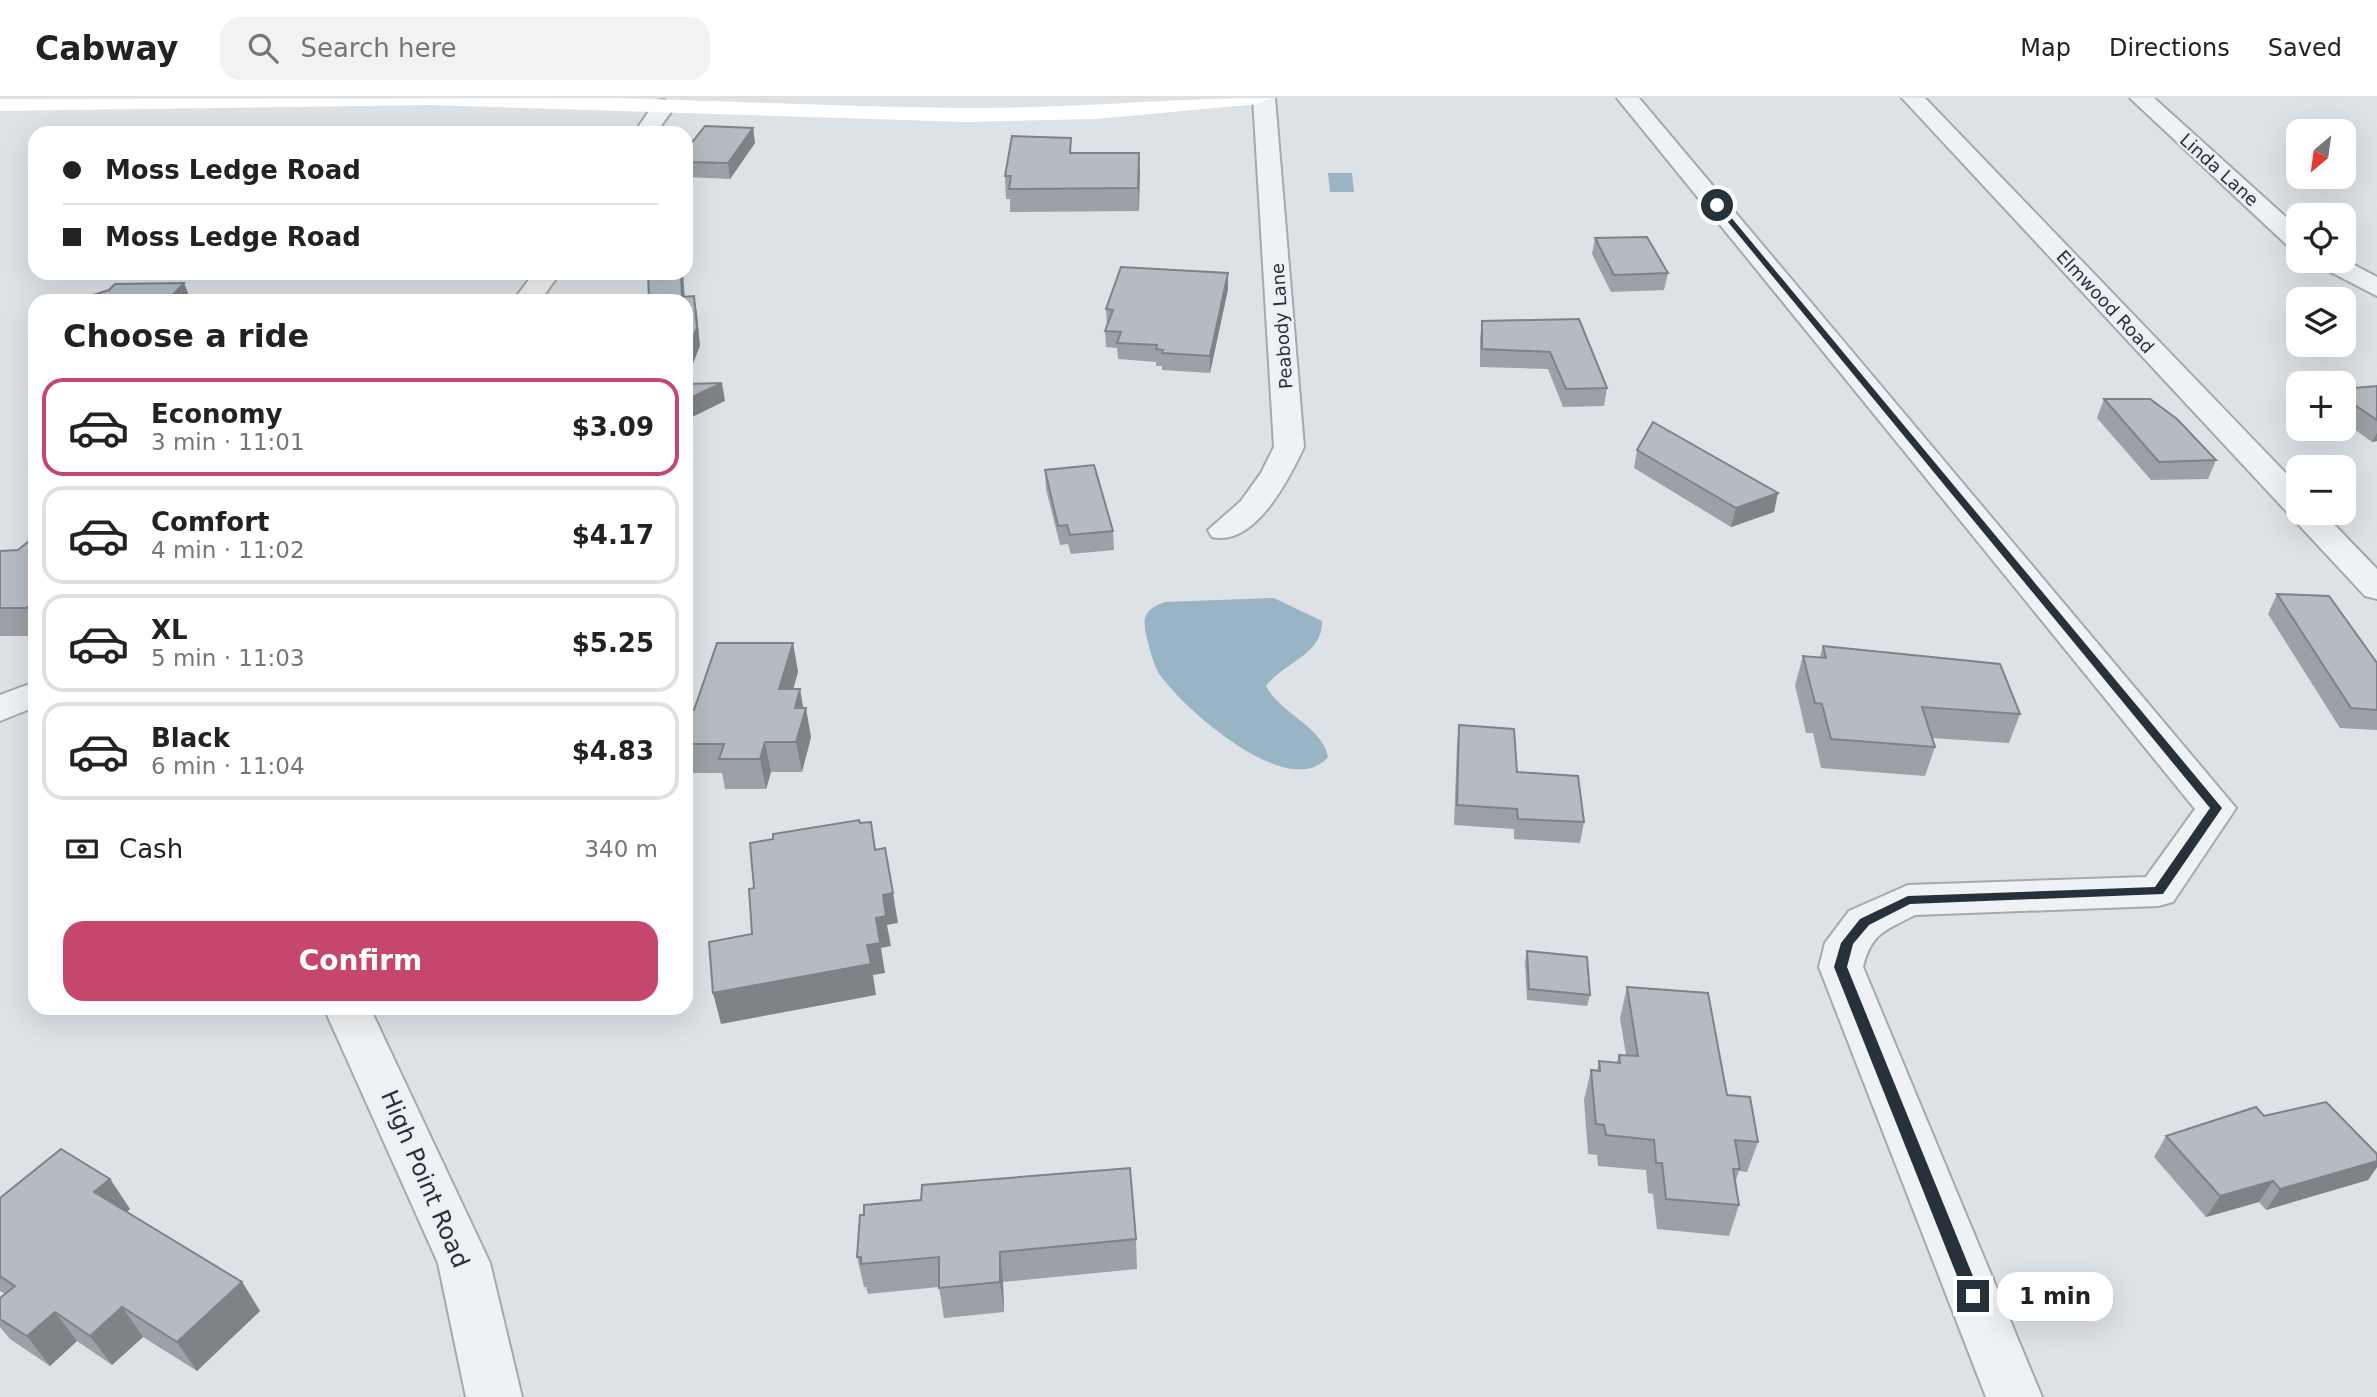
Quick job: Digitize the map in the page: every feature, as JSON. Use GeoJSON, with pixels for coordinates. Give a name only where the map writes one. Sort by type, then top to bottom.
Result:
{"type":"FeatureCollection","features":[{"type":"Feature","properties":{"kind":"main road"},"geometry":{"type":"LineString","coordinates":[[0,105],[430,99],[664,106],[754,103],[884,114],[979,114],[1096,112],[1258,98]]}},
{"type":"Feature","properties":{"kind":"street","name":"Peabody Lane"},"geometry":{"type":"LineString","coordinates":[[1224,530],[1252,508],[1276,474],[1289,447],[1284,344],[1264,98]]}},
{"type":"Feature","properties":{"kind":"street"},"geometry":{"type":"LineString","coordinates":[[1628,98],[2217,808],[2158,891],[1908,900],[1864,922],[1847,943],[1841,967],[2014,1397]]}},
{"type":"Feature","properties":{"kind":"street","name":"Elmwood Road"},"geometry":{"type":"LineString","coordinates":[[1913,98],[2286,492]]}},
{"type":"Feature","properties":{"kind":"street","name":"Linda Lane"},"geometry":{"type":"LineString","coordinates":[[2141,98],[2286,231]]}},
{"type":"Feature","properties":{"kind":"street"},"geometry":{"type":"LineString","coordinates":[[650,126],[664,106]]}},
{"type":"Feature","properties":{"kind":"street"},"geometry":{"type":"LineString","coordinates":[[2350,273],[2377,288]]}},
{"type":"Feature","properties":{"kind":"street"},"geometry":{"type":"LineString","coordinates":[[2316,525],[2377,589]]}},
{"type":"Feature","properties":{"kind":"street"},"geometry":{"type":"LineString","coordinates":[[0,709],[28,696]]}},
{"type":"Feature","properties":{"kind":"street","name":"High Point Road"},"geometry":{"type":"LineString","coordinates":[[351,1015],[464,1263],[494,1397]]}},
{"type":"Feature","properties":{"kind":"water"},"geometry":{"type":"Polygon","coordinates":[[[1328,173],[1352,173],[1354,192],[1330,192],[1328,173]]]}},
{"type":"Feature","properties":{"kind":"water"},"geometry":{"type":"Polygon","coordinates":[[[1274,598],[1322,621],[1321,633],[1316,642],[1266,686],[1272,696],[1310,728],[1324,746],[1328,757],[1311,768],[1289,768],[1264,760],[1213,728],[1191,709],[1160,675],[1147,638],[1146,615],[1153,607],[1165,602],[1274,598]]]}},
{"type":"Feature","properties":{"kind":"building"},"geometry":{"type":"Polygon","coordinates":[[[705,126],[753,128],[728,163],[693,162],[693,141],[705,126]]]}},
{"type":"Feature","properties":{"kind":"building"},"geometry":{"type":"Polygon","coordinates":[[[1012,136],[1071,138],[1070,153],[1139,153],[1138,188],[1009,189],[1011,176],[1005,176],[1012,136]]]}},
{"type":"Feature","properties":{"kind":"building"},"geometry":{"type":"Polygon","coordinates":[[[1647,237],[1668,273],[1614,275],[1595,238],[1647,237]]]}},
{"type":"Feature","properties":{"kind":"building"},"geometry":{"type":"Polygon","coordinates":[[[1121,267],[1228,273],[1210,356],[1162,353],[1163,350],[1156,349],[1157,345],[1117,343],[1121,332],[1105,331],[1113,310],[1106,309],[1121,267]]]}},
{"type":"Feature","properties":{"kind":"building"},"geometry":{"type":"Polygon","coordinates":[[[648,280],[681,280],[682,294],[649,294],[648,280]]]}},
{"type":"Feature","properties":{"kind":"building"},"geometry":{"type":"Polygon","coordinates":[[[184,283],[174,294],[96,294],[109,290],[115,284],[184,283]]]}},
{"type":"Feature","properties":{"kind":"building"},"geometry":{"type":"Polygon","coordinates":[[[693,296],[694,296],[697,328],[693,337],[693,296]]]}},
{"type":"Feature","properties":{"kind":"building"},"geometry":{"type":"Polygon","coordinates":[[[1579,319],[1607,388],[1566,389],[1550,352],[1482,349],[1482,321],[1579,319]]]}},
{"type":"Feature","properties":{"kind":"building"},"geometry":{"type":"Polygon","coordinates":[[[722,383],[693,397],[693,384],[722,383]]]}},
{"type":"Feature","properties":{"kind":"building"},"geometry":{"type":"Polygon","coordinates":[[[2377,386],[2377,420],[2356,406],[2356,388],[2377,386]]]}},
{"type":"Feature","properties":{"kind":"building"},"geometry":{"type":"Polygon","coordinates":[[[2104,399],[2150,399],[2177,419],[2216,460],[2159,462],[2104,399]]]}},
{"type":"Feature","properties":{"kind":"building"},"geometry":{"type":"Polygon","coordinates":[[[1653,422],[1778,493],[1736,508],[1637,450],[1653,422]]]}},
{"type":"Feature","properties":{"kind":"building"},"geometry":{"type":"Polygon","coordinates":[[[1094,465],[1113,531],[1070,535],[1067,525],[1058,526],[1045,470],[1094,465]]]}},
{"type":"Feature","properties":{"kind":"building"},"geometry":{"type":"Polygon","coordinates":[[[28,542],[28,607],[0,608],[0,551],[18,550],[28,542]]]}},
{"type":"Feature","properties":{"kind":"building"},"geometry":{"type":"Polygon","coordinates":[[[2277,594],[2329,596],[2377,663],[2377,710],[2351,708],[2277,594]]]}},
{"type":"Feature","properties":{"kind":"building"},"geometry":{"type":"Polygon","coordinates":[[[717,643],[793,643],[779,689],[800,689],[795,708],[806,708],[796,742],[765,742],[760,759],[719,759],[724,744],[693,744],[694,710],[717,643]]]}},
{"type":"Feature","properties":{"kind":"building"},"geometry":{"type":"Polygon","coordinates":[[[1823,646],[2000,664],[2020,714],[1922,707],[1935,747],[1831,739],[1822,704],[1815,703],[1803,656],[1826,658],[1823,646]]]}},
{"type":"Feature","properties":{"kind":"building"},"geometry":{"type":"Polygon","coordinates":[[[1459,725],[1514,729],[1517,772],[1578,776],[1584,822],[1518,819],[1517,809],[1457,805],[1459,725]]]}},
{"type":"Feature","properties":{"kind":"building"},"geometry":{"type":"Polygon","coordinates":[[[859,820],[860,823],[871,822],[875,850],[885,848],[893,893],[883,895],[886,916],[876,918],[880,943],[867,945],[871,964],[713,993],[709,942],[752,934],[749,889],[754,888],[750,843],[773,839],[773,834],[859,820]]]}},
{"type":"Feature","properties":{"kind":"building"},"geometry":{"type":"Polygon","coordinates":[[[1527,951],[1587,957],[1590,995],[1529,989],[1527,951]]]}},
{"type":"Feature","properties":{"kind":"building"},"geometry":{"type":"Polygon","coordinates":[[[1627,987],[1708,993],[1727,1095],[1750,1097],[1758,1142],[1735,1140],[1740,1169],[1733,1169],[1739,1205],[1666,1199],[1662,1163],[1656,1163],[1654,1140],[1606,1135],[1604,1125],[1596,1124],[1591,1070],[1600,1071],[1599,1061],[1620,1063],[1619,1055],[1638,1056],[1627,987]]]}},
{"type":"Feature","properties":{"kind":"building"},"geometry":{"type":"Polygon","coordinates":[[[2326,1102],[2377,1154],[2377,1161],[2280,1189],[2273,1181],[2220,1196],[2166,1136],[2256,1107],[2264,1116],[2326,1102]]]}},
{"type":"Feature","properties":{"kind":"building"},"geometry":{"type":"Polygon","coordinates":[[[61,1149],[110,1179],[94,1192],[242,1282],[177,1342],[122,1307],[90,1336],[55,1312],[27,1336],[0,1319],[0,1298],[15,1286],[0,1276],[0,1198],[61,1149]]]}},
{"type":"Feature","properties":{"kind":"building"},"geometry":{"type":"Polygon","coordinates":[[[1130,1168],[1136,1239],[1000,1252],[1000,1282],[939,1288],[939,1257],[861,1264],[861,1257],[857,1257],[860,1215],[864,1215],[864,1205],[921,1200],[922,1185],[1130,1168]]]}},
{"type":"Feature","properties":{"kind":"route"},"geometry":{"type":"LineString","coordinates":[[1717,205],[2217,808],[2158,891],[1908,900],[1864,922],[1847,943],[1841,967],[1973,1296]]}}]}
